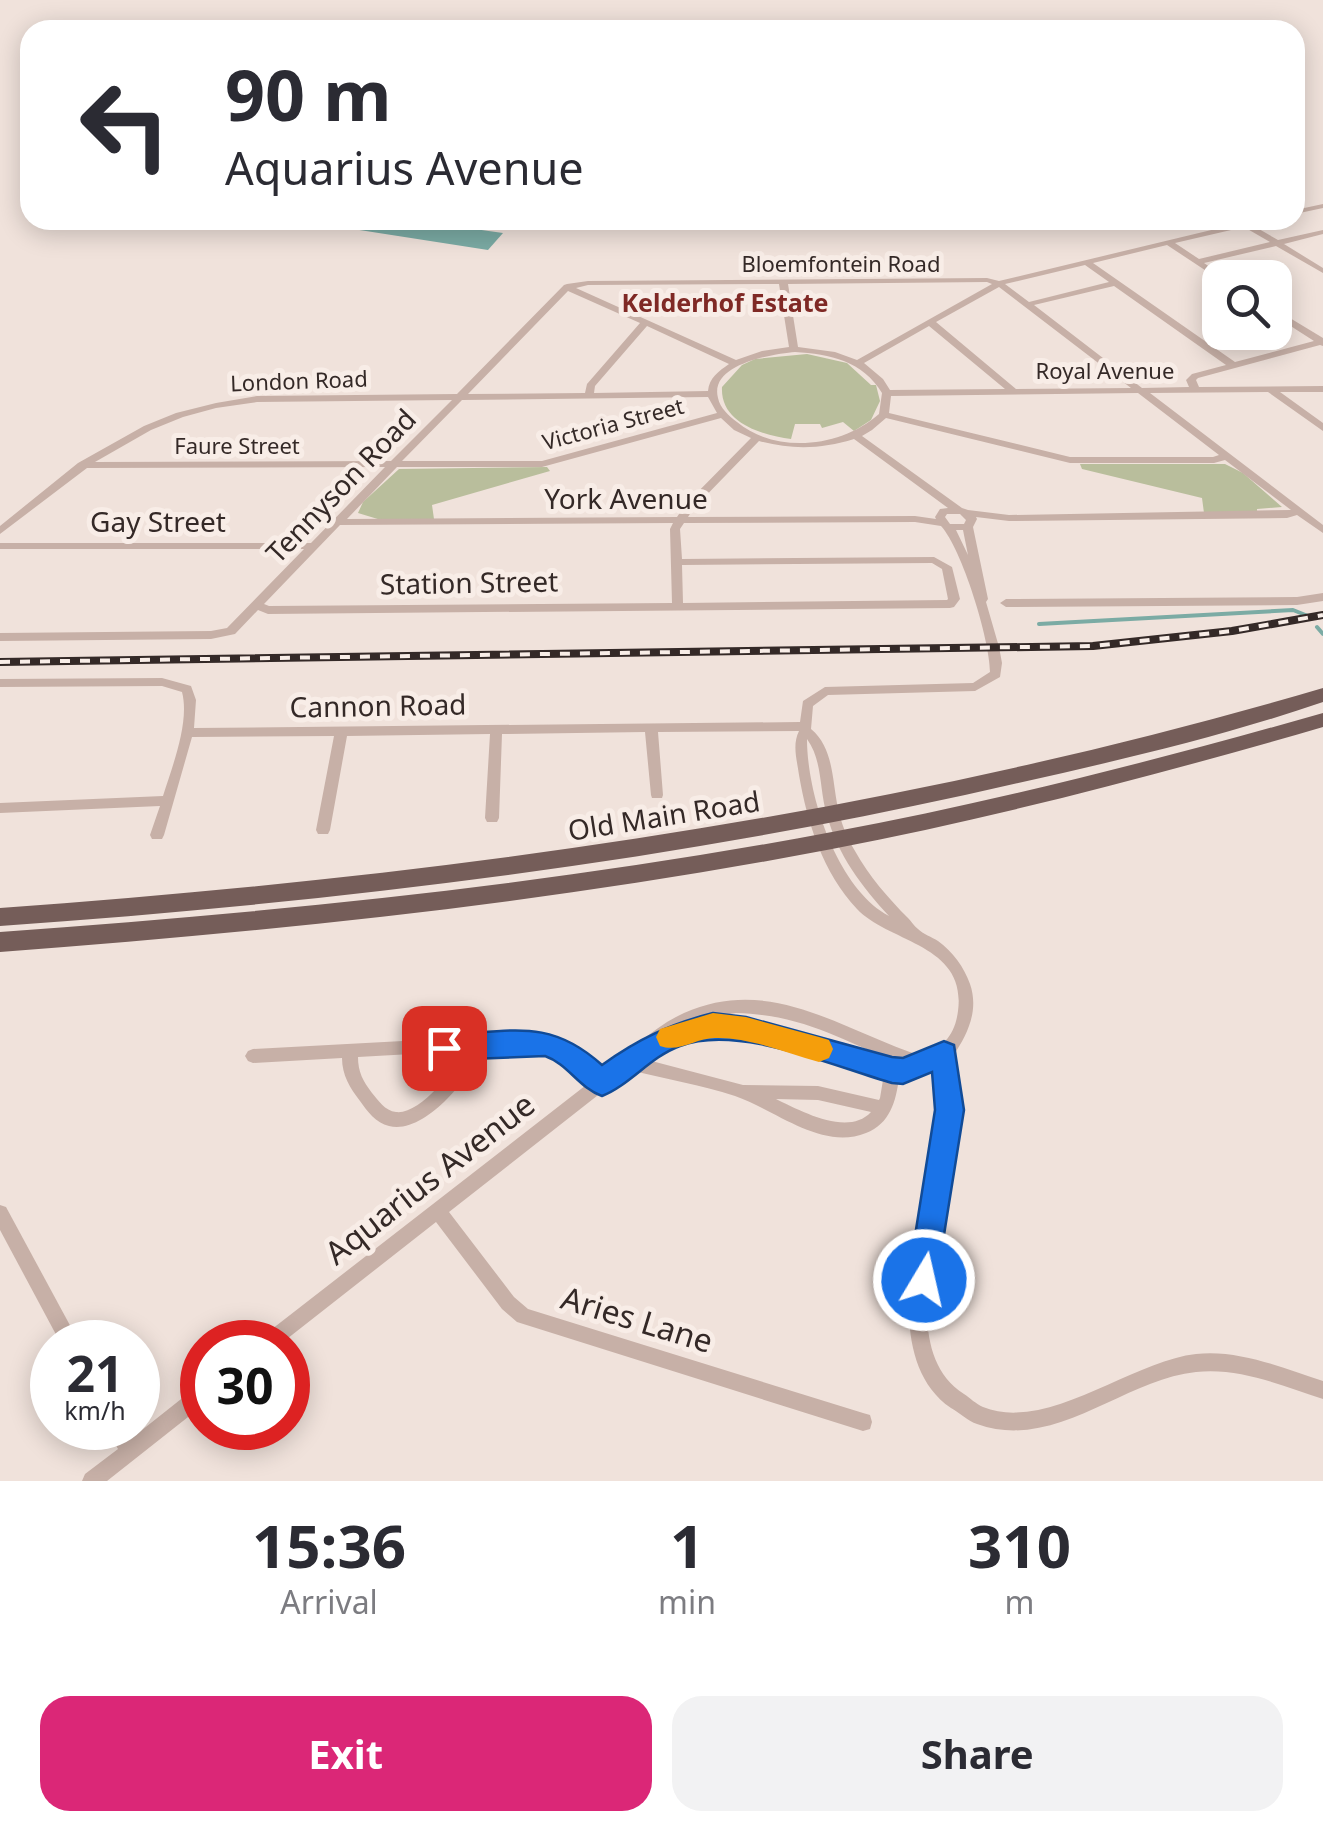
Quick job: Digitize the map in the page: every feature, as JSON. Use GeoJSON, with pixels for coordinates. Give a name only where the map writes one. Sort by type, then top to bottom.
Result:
{"type":"FeatureCollection","features":[{"type":"Feature","properties":{"kind":"main road","name":"Old Main Road"},"geometry":{"type":"LineString","coordinates":[[0,942],[295,919],[604,880],[828,830],[1208,731],[1323,695]]}},
{"type":"Feature","properties":{"kind":"main road","name":"Old Main Road"},"geometry":{"type":"LineString","coordinates":[[0,916],[315,894],[966,813],[1237,746],[1323,720]]}},
{"type":"Feature","properties":{"kind":"street","name":"Bloemfontein Road"},"geometry":{"type":"LineString","coordinates":[[568,287],[588,283],[1000,284],[1219,230]]}},
{"type":"Feature","properties":{"kind":"street"},"geometry":{"type":"LineString","coordinates":[[1255,230],[1323,270]]}},
{"type":"Feature","properties":{"kind":"street"},"geometry":{"type":"LineString","coordinates":[[1198,262],[1323,232]]}},
{"type":"Feature","properties":{"kind":"street"},"geometry":{"type":"LineString","coordinates":[[1168,242],[1202,265]]}},
{"type":"Feature","properties":{"kind":"street"},"geometry":{"type":"LineString","coordinates":[[1086,262],[1234,366]]}},
{"type":"Feature","properties":{"kind":"street"},"geometry":{"type":"LineString","coordinates":[[783,282],[794,349]]}},
{"type":"Feature","properties":{"kind":"street"},"geometry":{"type":"LineString","coordinates":[[1029,304],[1116,283]]}},
{"type":"Feature","properties":{"kind":"street"},"geometry":{"type":"LineString","coordinates":[[858,363],[1000,284],[1323,530]]}},
{"type":"Feature","properties":{"kind":"street"},"geometry":{"type":"LineString","coordinates":[[458,397],[568,287],[735,363]]}},
{"type":"Feature","properties":{"kind":"street"},"geometry":{"type":"LineString","coordinates":[[589,395],[590,386],[646,322]]}},
{"type":"Feature","properties":{"kind":"street"},"geometry":{"type":"LineString","coordinates":[[931,322],[1014,392]]}},
{"type":"Feature","properties":{"kind":"street"},"geometry":{"type":"LineString","coordinates":[[1292,323],[1322,342]]}},
{"type":"Feature","properties":{"kind":"street"},"geometry":{"type":"LineString","coordinates":[[1195,390],[1193,377],[1322,342]]}},
{"type":"Feature","properties":{"kind":"street"},"geometry":{"type":"LineString","coordinates":[[794,349],[834,354],[877,376],[887,393],[884,415],[856,436],[801,445],[758,437],[722,415],[713,394],[721,374],[735,363],[762,353],[794,349]]}},
{"type":"Feature","properties":{"kind":"street"},"geometry":{"type":"LineString","coordinates":[[1271,390],[1323,428]]}},
{"type":"Feature","properties":{"kind":"street","name":"Royal Avenue"},"geometry":{"type":"LineString","coordinates":[[887,393],[1323,390]]}},
{"type":"Feature","properties":{"kind":"street"},"geometry":{"type":"LineString","coordinates":[[458,397],[713,394]]}},
{"type":"Feature","properties":{"kind":"street","name":"Tennyson Road"},"geometry":{"type":"LineString","coordinates":[[257,606],[458,397]]}},
{"type":"Feature","properties":{"kind":"street","name":"London Road"},"geometry":{"type":"LineString","coordinates":[[0,531],[115,441],[155,422],[228,402],[458,397]]}},
{"type":"Feature","properties":{"kind":"street","name":"Victoria Street"},"geometry":{"type":"LineString","coordinates":[[392,465],[551,463],[722,415]]}},
{"type":"Feature","properties":{"kind":"street"},"geometry":{"type":"LineString","coordinates":[[884,415],[1075,461],[1214,460],[1227,456]]}},
{"type":"Feature","properties":{"kind":"street"},"geometry":{"type":"LineString","coordinates":[[856,436],[966,519],[982,607],[998,664],[988,682],[964,688],[831,689],[809,700],[800,741],[828,830],[864,907],[916,935],[946,957],[965,990],[966,1025],[944,1054],[949,1110],[918,1314],[918,1344],[933,1376],[955,1401],[994,1420],[1048,1416],[1168,1369],[1196,1363],[1246,1369],[1323,1390]]}},
{"type":"Feature","properties":{"kind":"street"},"geometry":{"type":"LineString","coordinates":[[678,606],[675,529],[689,507],[758,437]]}},
{"type":"Feature","properties":{"kind":"street","name":"Faure Street"},"geometry":{"type":"LineString","coordinates":[[82,465],[392,465]]}},
{"type":"Feature","properties":{"kind":"street"},"geometry":{"type":"LineString","coordinates":[[933,493],[982,607]]}},
{"type":"Feature","properties":{"kind":"street"},"geometry":{"type":"LineString","coordinates":[[944,519],[1286,516],[1298,512]]}},
{"type":"Feature","properties":{"kind":"street"},"geometry":{"type":"LineString","coordinates":[[944,519],[966,519]]}},
{"type":"Feature","properties":{"kind":"street","name":"York Avenue"},"geometry":{"type":"LineString","coordinates":[[338,522],[944,519]]}},
{"type":"Feature","properties":{"kind":"street","name":"Gay Street"},"geometry":{"type":"LineString","coordinates":[[0,546],[315,546]]}},
{"type":"Feature","properties":{"kind":"street","name":"Station Street"},"geometry":{"type":"LineString","coordinates":[[257,606],[268,610],[950,604],[954,596],[947,566],[934,560],[676,562]]}},
{"type":"Feature","properties":{"kind":"street"},"geometry":{"type":"LineString","coordinates":[[1006,603],[1296,601],[1323,597]]}},
{"type":"Feature","properties":{"kind":"street"},"geometry":{"type":"LineString","coordinates":[[0,637],[221,635],[239,625],[257,606]]}},
{"type":"Feature","properties":{"kind":"street"},"geometry":{"type":"LineString","coordinates":[[0,683],[172,682],[188,690],[192,696],[186,733],[157,835]]}},
{"type":"Feature","properties":{"kind":"street"},"geometry":{"type":"LineString","coordinates":[[651,728],[657,794]]}},
{"type":"Feature","properties":{"kind":"street"},"geometry":{"type":"LineString","coordinates":[[805,729],[817,741],[828,830]]}},
{"type":"Feature","properties":{"kind":"street","name":"Cannon Road"},"geometry":{"type":"LineString","coordinates":[[186,733],[805,729]]}},
{"type":"Feature","properties":{"kind":"street"},"geometry":{"type":"LineString","coordinates":[[492,818],[496,730]]}},
{"type":"Feature","properties":{"kind":"street"},"geometry":{"type":"LineString","coordinates":[[323,830],[340,732]]}},
{"type":"Feature","properties":{"kind":"street"},"geometry":{"type":"LineString","coordinates":[[0,808],[166,801]]}},
{"type":"Feature","properties":{"kind":"street","name":"Aquarius Avenue"},"geometry":{"type":"LineString","coordinates":[[298,1320],[635,1057],[662,1031],[688,1015],[741,1005],[842,1029],[874,1047],[922,1063]]}},
{"type":"Feature","properties":{"kind":"street","name":"Aquarius Avenue"},"geometry":{"type":"LineString","coordinates":[[635,1057],[673,1036],[713,1025],[760,1033],[892,1070],[903,1071],[944,1054]]}},
{"type":"Feature","properties":{"kind":"street"},"geometry":{"type":"LineString","coordinates":[[254,1056],[532,1041],[557,1046],[578,1059],[602,1083]]}},
{"type":"Feature","properties":{"kind":"street"},"geometry":{"type":"LineString","coordinates":[[351,1052],[348,1064],[355,1082],[384,1116],[398,1120],[411,1116],[462,1075],[475,1046]]}},
{"type":"Feature","properties":{"kind":"street"},"geometry":{"type":"LineString","coordinates":[[635,1057],[846,1130],[873,1124],[884,1108],[892,1070]]}},
{"type":"Feature","properties":{"kind":"street"},"geometry":{"type":"LineString","coordinates":[[742,1092],[818,1093],[884,1108]]}},
{"type":"Feature","properties":{"kind":"street","name":"Aries Lane"},"geometry":{"type":"LineString","coordinates":[[438,1211],[508,1303],[524,1316],[863,1422]]}},
{"type":"Feature","properties":{"kind":"street"},"geometry":{"type":"LineString","coordinates":[[0,1213],[58,1320]]}},
{"type":"Feature","properties":{"kind":"street"},"geometry":{"type":"LineString","coordinates":[[92,1481],[180,1412]]}},
{"type":"Feature","properties":{"kind":"green space"},"geometry":{"type":"Polygon","coordinates":[[[807,354],[847,363],[871,385],[876,385],[880,401],[871,420],[854,431],[843,422],[822,428],[820,424],[795,424],[791,439],[745,425],[728,410],[722,387],[742,365],[755,359],[807,354]]]}},
{"type":"Feature","properties":{"kind":"green space"},"geometry":{"type":"Polygon","coordinates":[[[1080,464],[1225,464],[1243,473],[1282,507],[1257,512],[1204,513],[1202,498],[1082,469],[1080,464]]]}},
{"type":"Feature","properties":{"kind":"green space"},"geometry":{"type":"Polygon","coordinates":[[[547,467],[550,471],[432,505],[434,519],[381,520],[358,513],[363,502],[399,469],[547,467]]]}},
{"type":"Feature","properties":{"kind":"water"},"geometry":{"type":"Polygon","coordinates":[[[359,230],[503,233],[488,250],[359,230]]]}},
{"type":"Feature","properties":{"kind":"waterway"},"geometry":{"type":"LineString","coordinates":[[1039,624],[1293,610],[1308,616]]}},
{"type":"Feature","properties":{"kind":"waterway"},"geometry":{"type":"LineString","coordinates":[[1317,627],[1323,634]]}},
{"type":"Feature","properties":{"kind":"railway"},"geometry":{"type":"LineString","coordinates":[[0,662],[1093,646],[1232,631],[1323,615]]}},
{"type":"Feature","properties":{"kind":"slow traffic"},"geometry":{"type":"LineString","coordinates":[[670,1037],[713,1025],[819,1049]]}},
{"type":"Feature","properties":{"kind":"district","name":"Kelderhof Estate"},"geometry":{"type":"Point","coordinates":[725,303]}},
{"type":"Feature","properties":{"kind":"route"},"geometry":{"type":"LineString","coordinates":[[444,1048],[532,1041],[557,1046],[578,1059],[602,1083],[641,1052],[685,1031],[713,1025],[746,1030],[892,1070],[903,1071],[944,1054],[949,1110],[924,1280]]}}]}
